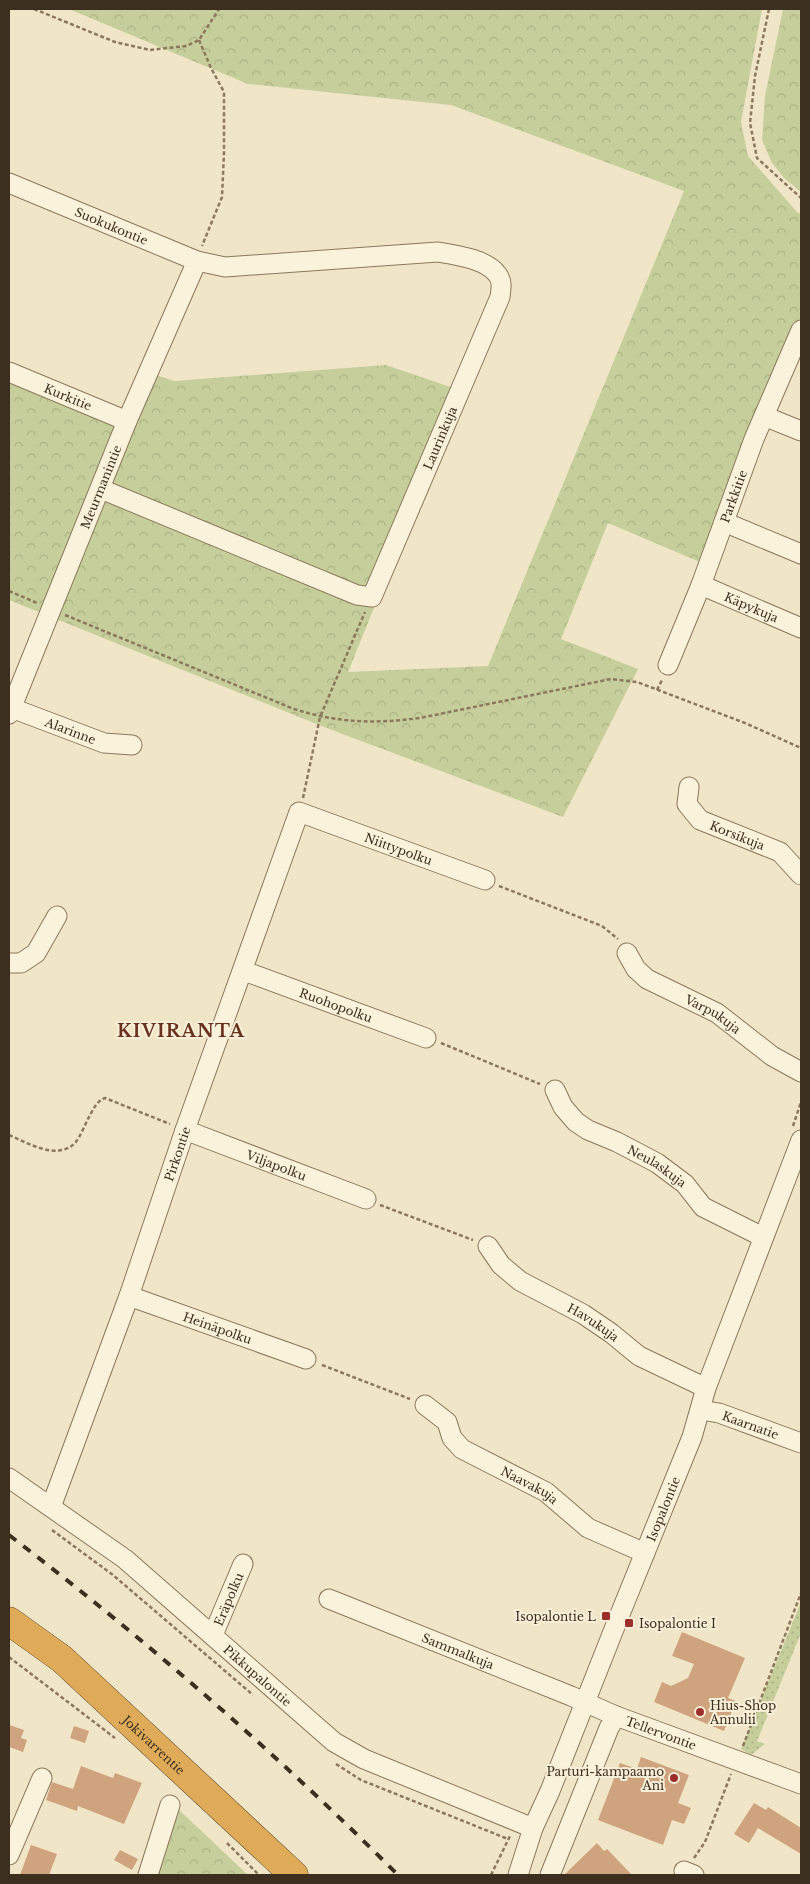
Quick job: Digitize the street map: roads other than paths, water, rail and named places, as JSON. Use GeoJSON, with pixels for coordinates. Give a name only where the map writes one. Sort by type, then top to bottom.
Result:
{"type":"FeatureCollection","features":[{"type":"Feature","properties":{"kind":"highway","name":"Jokivarrentie"},"geometry":{"type":"LineString","coordinates":[[9,1621],[62,1659],[294,1875]]}},
{"type":"Feature","properties":{"kind":"street","name":"Suokukontie"},"geometry":{"type":"LineString","coordinates":[[9,183],[205,263]]}},
{"type":"Feature","properties":{"kind":"street","name":"Laurinkuja"},"geometry":{"type":"LineString","coordinates":[[101,490],[357,595],[372,597],[500,297],[501,285],[498,275],[489,267],[464,257],[438,252],[225,266],[205,263]]}},
{"type":"Feature","properties":{"kind":"street","name":"Meurmanintie"},"geometry":{"type":"LineString","coordinates":[[10,710],[101,490],[127,421],[205,263]]}},
{"type":"Feature","properties":{"kind":"street","name":"Parkkitie"},"geometry":{"type":"LineString","coordinates":[[668,665],[701,585],[764,416],[801,330]]}},
{"type":"Feature","properties":{"kind":"street","name":"Kurkitie"},"geometry":{"type":"LineString","coordinates":[[9,372],[127,421]]}},
{"type":"Feature","properties":{"kind":"street"},"geometry":{"type":"LineString","coordinates":[[764,416],[801,431]]}},
{"type":"Feature","properties":{"kind":"street"},"geometry":{"type":"LineString","coordinates":[[724,522],[801,554]]}},
{"type":"Feature","properties":{"kind":"street","name":"Käpykuja"},"geometry":{"type":"LineString","coordinates":[[701,585],[801,628]]}},
{"type":"Feature","properties":{"kind":"street","name":"Alarinne"},"geometry":{"type":"LineString","coordinates":[[10,710],[104,743],[132,745]]}},
{"type":"Feature","properties":{"kind":"street","name":"Korsikuja"},"geometry":{"type":"LineString","coordinates":[[689,787],[687,804],[700,820],[780,852],[801,875]]}},
{"type":"Feature","properties":{"kind":"street","name":"Niittypolku"},"geometry":{"type":"LineString","coordinates":[[306,814],[485,880]]}},
{"type":"Feature","properties":{"kind":"street","name":"Pirkontie"},"geometry":{"type":"LineString","coordinates":[[51,1507],[129,1296],[186,1130],[244,971],[306,814]]}},
{"type":"Feature","properties":{"kind":"street"},"geometry":{"type":"LineString","coordinates":[[9,962],[21,963],[36,953],[57,916]]}},
{"type":"Feature","properties":{"kind":"street","name":"Varpukuja"},"geometry":{"type":"LineString","coordinates":[[627,953],[636,969],[647,979],[716,1013],[772,1056],[801,1072]]}},
{"type":"Feature","properties":{"kind":"street","name":"Ruohopolku"},"geometry":{"type":"LineString","coordinates":[[244,971],[426,1038]]}},
{"type":"Feature","properties":{"kind":"street","name":"Neulaskuja"},"geometry":{"type":"LineString","coordinates":[[555,1090],[576,1122],[588,1130],[617,1142],[657,1163],[685,1184],[702,1207],[763,1236]]}},
{"type":"Feature","properties":{"kind":"street","name":"Viljapolku"},"geometry":{"type":"LineString","coordinates":[[186,1130],[366,1199]]}},
{"type":"Feature","properties":{"kind":"street","name":"Isopalontie"},"geometry":{"type":"LineString","coordinates":[[518,1875],[526,1825],[550,1791],[586,1703],[692,1437],[706,1388],[801,1140]]}},
{"type":"Feature","properties":{"kind":"street","name":"Havukuja"},"geometry":{"type":"LineString","coordinates":[[488,1246],[501,1265],[520,1281],[583,1314],[612,1333],[639,1356],[706,1388]]}},
{"type":"Feature","properties":{"kind":"street","name":"Heinäpolku"},"geometry":{"type":"LineString","coordinates":[[129,1296],[306,1359]]}},
{"type":"Feature","properties":{"kind":"street","name":"Naavakuja"},"geometry":{"type":"LineString","coordinates":[[425,1405],[447,1422],[452,1438],[462,1449],[546,1492],[588,1528],[645,1554]]}},
{"type":"Feature","properties":{"kind":"street","name":"Kaarnatie"},"geometry":{"type":"LineString","coordinates":[[701,1410],[719,1413],[801,1443]]}},
{"type":"Feature","properties":{"kind":"street","name":"Pikkupalontie"},"geometry":{"type":"LineString","coordinates":[[9,1478],[125,1559],[334,1742],[364,1759],[526,1825]]}},
{"type":"Feature","properties":{"kind":"street","name":"Eräpolku"},"geometry":{"type":"LineString","coordinates":[[213,1635],[243,1564]]}},
{"type":"Feature","properties":{"kind":"street","name":"Sammalkuja"},"geometry":{"type":"LineString","coordinates":[[329,1599],[586,1703]]}},
{"type":"Feature","properties":{"kind":"street","name":"Tellervontie"},"geometry":{"type":"LineString","coordinates":[[586,1703],[616,1716],[801,1784]]}},
{"type":"Feature","properties":{"kind":"street"},"geometry":{"type":"LineString","coordinates":[[550,1875],[609,1728],[616,1716]]}},
{"type":"Feature","properties":{"kind":"street"},"geometry":{"type":"LineString","coordinates":[[9,1856],[42,1778]]}},
{"type":"Feature","properties":{"kind":"street"},"geometry":{"type":"LineString","coordinates":[[550,1791],[579,1805]]}},
{"type":"Feature","properties":{"kind":"street"},"geometry":{"type":"LineString","coordinates":[[148,1875],[170,1806]]}},
{"type":"Feature","properties":{"kind":"railway"},"geometry":{"type":"LineString","coordinates":[[9,1535],[110,1615],[209,1699],[305,1785],[398,1875]]}},
{"type":"Feature","properties":{"kind":"place","name":"Isopalontie L"},"geometry":{"type":"Point","coordinates":[606,1616]}},
{"type":"Feature","properties":{"kind":"place","name":"Isopalontie I"},"geometry":{"type":"Point","coordinates":[629,1623]}},
{"type":"Feature","properties":{"kind":"place","name":"Hius-Shop Annulii"},"geometry":{"type":"Point","coordinates":[700,1712]}},
{"type":"Feature","properties":{"kind":"place","name":"Parturi-kampaamo Ani"},"geometry":{"type":"Point","coordinates":[674,1778]}},
{"type":"Feature","properties":{"kind":"district","name":"KIVIRANTA"},"geometry":{"type":"Point","coordinates":[181,1031]}}]}
